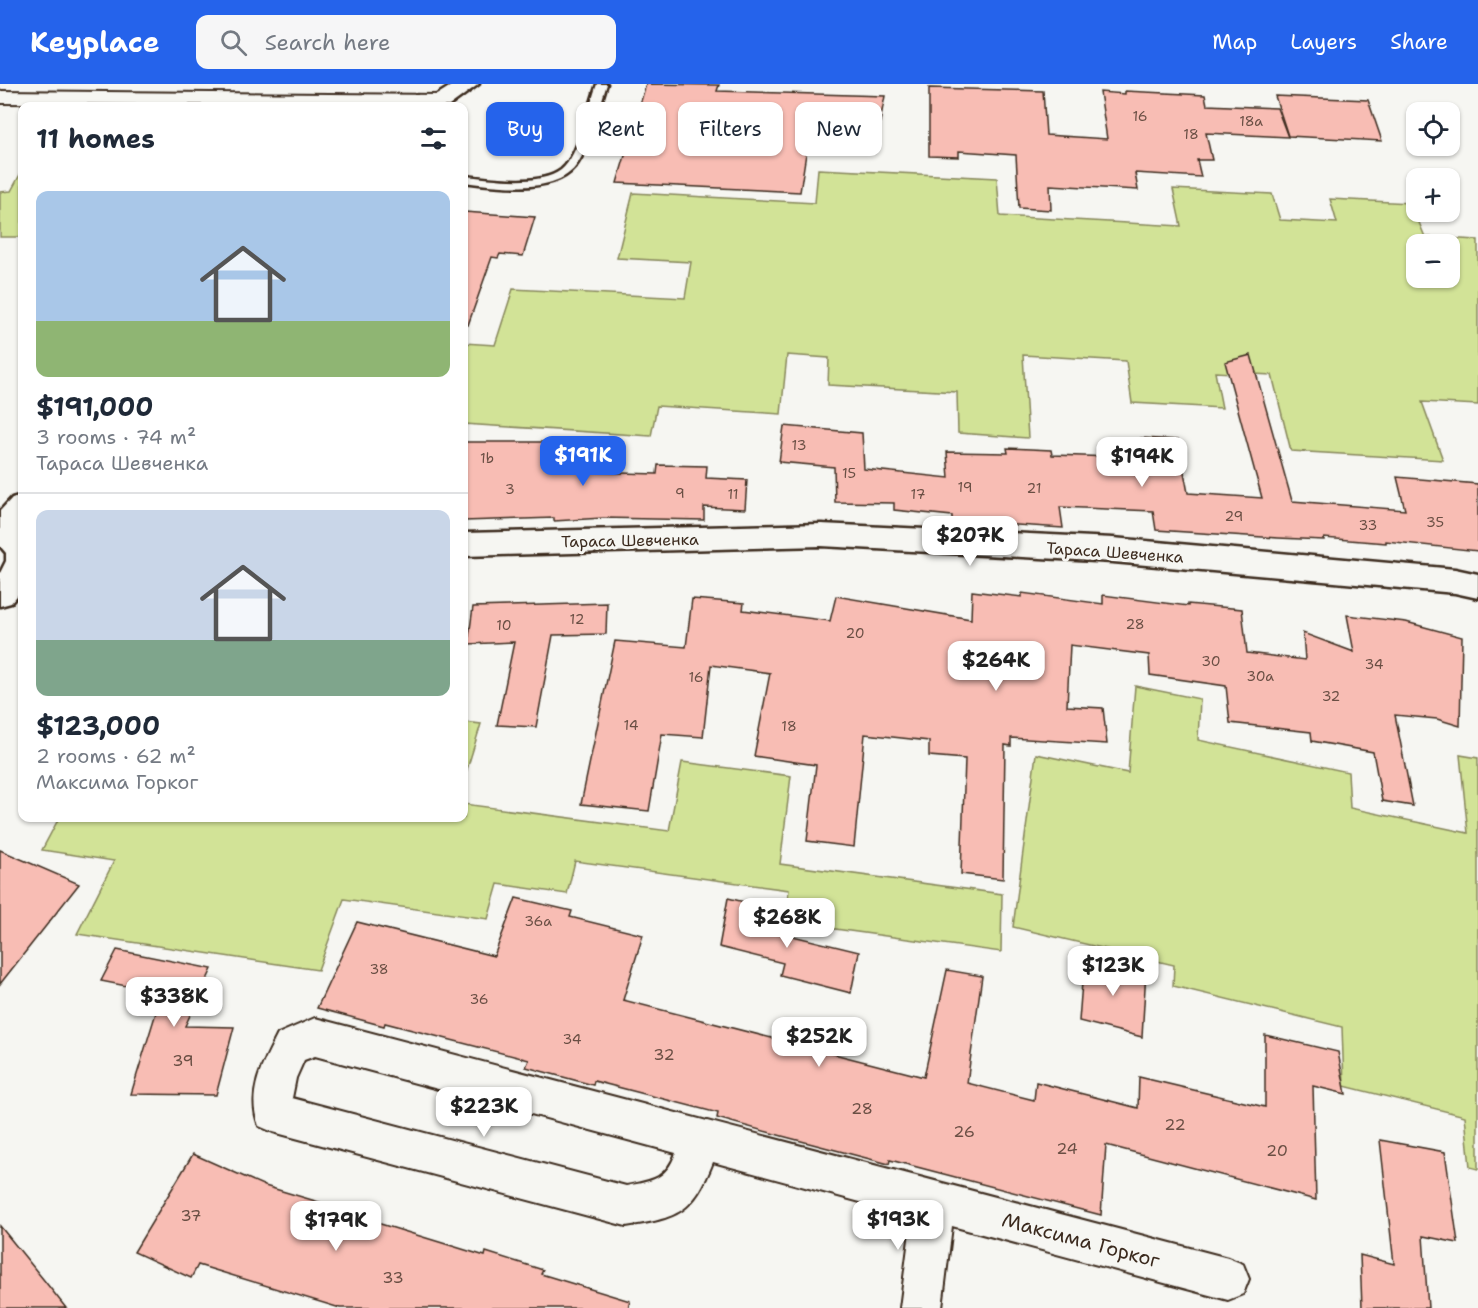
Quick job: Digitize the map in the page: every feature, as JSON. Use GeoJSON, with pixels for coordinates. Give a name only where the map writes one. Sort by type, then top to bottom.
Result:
{"type":"FeatureCollection","features":[{"type":"Feature","properties":{"kind":"street"},"geometry":{"type":"LineString","coordinates":[[441,102],[468,84]]}},
{"type":"Feature","properties":{"kind":"street"},"geometry":{"type":"LineString","coordinates":[[0,97],[313,102]]}},
{"type":"Feature","properties":{"kind":"street"},"geometry":{"type":"LineString","coordinates":[[11,539],[18,518]]}},
{"type":"Feature","properties":{"kind":"street","name":"Тараса Шевченка"},"geometry":{"type":"LineString","coordinates":[[468,545],[821,535],[1113,550],[1455,581],[1478,586]]}},
{"type":"Feature","properties":{"kind":"street"},"geometry":{"type":"LineString","coordinates":[[0,594],[18,572]]}},
{"type":"Feature","properties":{"kind":"street"},"geometry":{"type":"LineString","coordinates":[[0,594],[18,590]]}},
{"type":"Feature","properties":{"kind":"street","name":"Максима Горког"},"geometry":{"type":"LineString","coordinates":[[701,1139],[691,1168],[677,1192],[658,1202],[626,1206],[273,1112],[272,1094],[276,1078],[291,1047],[315,1037],[701,1139],[1228,1279]]}},
{"type":"Feature","properties":{"kind":"street"},"geometry":{"type":"LineString","coordinates":[[921,1308],[934,1201]]}},
{"type":"Feature","properties":{"kind":"lane"},"geometry":{"type":"LineString","coordinates":[[468,179],[530,183],[563,175],[573,164],[602,84]]}},
{"type":"Feature","properties":{"kind":"green space"},"geometry":{"type":"Polygon","coordinates":[[[818,169],[997,178],[1000,216],[1181,226],[1173,189],[1272,194],[1280,220],[1337,223],[1330,199],[1406,203],[1406,222],[1419,222],[1424,234],[1406,234],[1406,288],[1460,288],[1460,239],[1478,240],[1478,405],[1422,402],[1443,460],[1291,451],[1272,375],[1215,372],[1222,408],[1132,403],[1126,361],[1023,355],[1028,438],[958,433],[957,392],[828,385],[829,358],[787,355],[781,414],[657,406],[651,436],[468,424],[468,343],[495,345],[513,289],[685,298],[691,262],[617,258],[633,193],[815,203],[818,169]]]}},
{"type":"Feature","properties":{"kind":"green space"},"geometry":{"type":"Polygon","coordinates":[[[18,178],[18,237],[0,237],[0,192],[11,191],[18,178]]]}},
{"type":"Feature","properties":{"kind":"green space"},"geometry":{"type":"Polygon","coordinates":[[[1135,686],[1200,699],[1198,740],[1348,772],[1350,808],[1468,833],[1460,755],[1478,758],[1478,1169],[1470,1167],[1465,1116],[1344,1086],[1342,1027],[1173,986],[1174,965],[1013,927],[1036,754],[1128,773],[1135,686]]]}},
{"type":"Feature","properties":{"kind":"green space"},"geometry":{"type":"Polygon","coordinates":[[[468,722],[481,724],[468,766],[468,722]]]}},
{"type":"Feature","properties":{"kind":"green space"},"geometry":{"type":"Polygon","coordinates":[[[682,762],[791,776],[780,864],[1002,894],[1001,952],[785,922],[789,890],[575,861],[567,894],[498,884],[488,919],[344,899],[318,970],[77,934],[114,861],[42,850],[57,822],[468,822],[468,805],[669,831],[682,762]]]}},
{"type":"Feature","properties":{"kind":"building"},"geometry":{"type":"Polygon","coordinates":[[[646,84],[719,85],[717,91],[885,96],[882,112],[882,102],[795,102],[795,156],[806,156],[800,192],[617,183],[625,156],[666,156],[666,102],[641,102],[646,84]]]}},
{"type":"Feature","properties":{"kind":"building"},"geometry":{"type":"Polygon","coordinates":[[[929,88],[1043,91],[1046,135],[1107,139],[1100,92],[1125,94],[1125,91],[1205,95],[1207,105],[1277,108],[1288,137],[1206,133],[1212,160],[1197,160],[1201,177],[1135,173],[1138,190],[1050,185],[1051,210],[1019,208],[1016,155],[959,151],[959,157],[929,156],[929,88]]]}},
{"type":"Feature","properties":{"kind":"building"},"geometry":{"type":"Polygon","coordinates":[[[1275,96],[1368,100],[1382,141],[1288,136],[1275,96]]]}},
{"type":"Feature","properties":{"kind":"building"},"geometry":{"type":"Polygon","coordinates":[[[468,212],[535,217],[523,256],[500,254],[498,258],[492,257],[468,325],[468,212]]]}},
{"type":"Feature","properties":{"kind":"building"},"geometry":{"type":"Polygon","coordinates":[[[1251,355],[1292,501],[1405,510],[1397,477],[1478,484],[1478,551],[1386,541],[1386,543],[1324,538],[1324,540],[1278,538],[1156,530],[1153,511],[1060,507],[1063,528],[952,521],[952,516],[894,510],[894,503],[835,502],[834,467],[779,462],[784,426],[862,433],[864,469],[949,478],[947,452],[1008,453],[1007,448],[1051,450],[1052,455],[1144,458],[1141,438],[1178,440],[1188,493],[1262,498],[1225,362],[1251,355]]]}},
{"type":"Feature","properties":{"kind":"building"},"geometry":{"type":"Polygon","coordinates":[[[468,442],[578,442],[576,470],[583,469],[583,472],[657,474],[658,465],[707,466],[706,478],[747,480],[745,509],[704,507],[704,520],[603,518],[554,521],[554,518],[468,521],[468,442]]]}},
{"type":"Feature","properties":{"kind":"building"},"geometry":{"type":"Polygon","coordinates":[[[972,591],[1022,597],[1022,593],[1103,604],[1103,595],[1188,606],[1188,604],[1242,609],[1247,653],[1305,660],[1303,633],[1354,652],[1347,615],[1406,622],[1462,637],[1460,726],[1437,719],[1395,715],[1413,806],[1382,801],[1373,752],[1312,741],[1311,732],[1230,723],[1226,686],[1150,675],[1149,655],[1070,645],[1067,706],[1103,708],[1107,744],[1011,738],[1011,746],[1005,745],[1003,879],[961,874],[965,759],[929,756],[929,741],[865,734],[854,847],[807,841],[816,765],[754,756],[770,673],[711,665],[703,737],[662,734],[649,811],[581,804],[615,641],[686,647],[692,599],[744,603],[743,610],[830,621],[836,596],[971,619],[972,591]]]}},
{"type":"Feature","properties":{"kind":"building"},"geometry":{"type":"Polygon","coordinates":[[[607,603],[606,634],[553,635],[536,727],[497,725],[514,642],[468,644],[473,607],[607,603]]]}},
{"type":"Feature","properties":{"kind":"building"},"geometry":{"type":"Polygon","coordinates":[[[0,850],[79,884],[0,984],[0,850]]]}},
{"type":"Feature","properties":{"kind":"building"},"geometry":{"type":"Polygon","coordinates":[[[516,898],[572,911],[570,917],[643,935],[623,1000],[924,1077],[947,970],[982,976],[967,1083],[1034,1100],[1036,1082],[1138,1108],[1139,1077],[1265,1107],[1265,1035],[1338,1052],[1346,1094],[1313,1086],[1316,1200],[1106,1145],[1101,1215],[890,1160],[889,1164],[782,1136],[717,1118],[718,1113],[594,1081],[593,1085],[526,1067],[529,1060],[317,1008],[357,922],[494,956],[516,898]]]}},
{"type":"Feature","properties":{"kind":"building"},"geometry":{"type":"Polygon","coordinates":[[[728,898],[769,908],[764,929],[859,952],[851,993],[780,975],[783,963],[719,947],[728,898]]]}},
{"type":"Feature","properties":{"kind":"building"},"geometry":{"type":"Polygon","coordinates":[[[117,950],[212,969],[185,1026],[234,1027],[216,1095],[131,1094],[162,993],[101,981],[117,950]]]}},
{"type":"Feature","properties":{"kind":"building"},"geometry":{"type":"Polygon","coordinates":[[[1084,957],[1146,971],[1142,1037],[1079,1021],[1084,957]]]}},
{"type":"Feature","properties":{"kind":"building"},"geometry":{"type":"Polygon","coordinates":[[[1380,1140],[1445,1152],[1458,1243],[1423,1236],[1428,1308],[1362,1308],[1360,1255],[1394,1264],[1380,1140]]]}},
{"type":"Feature","properties":{"kind":"building"},"geometry":{"type":"Polygon","coordinates":[[[193,1154],[265,1186],[339,1208],[338,1211],[485,1256],[486,1252],[543,1270],[541,1274],[630,1301],[628,1308],[340,1308],[198,1265],[191,1278],[134,1252],[193,1154]]]}},
{"type":"Feature","properties":{"kind":"building"},"geometry":{"type":"Polygon","coordinates":[[[0,1226],[43,1279],[66,1308],[0,1308],[0,1226]]]}}]}
